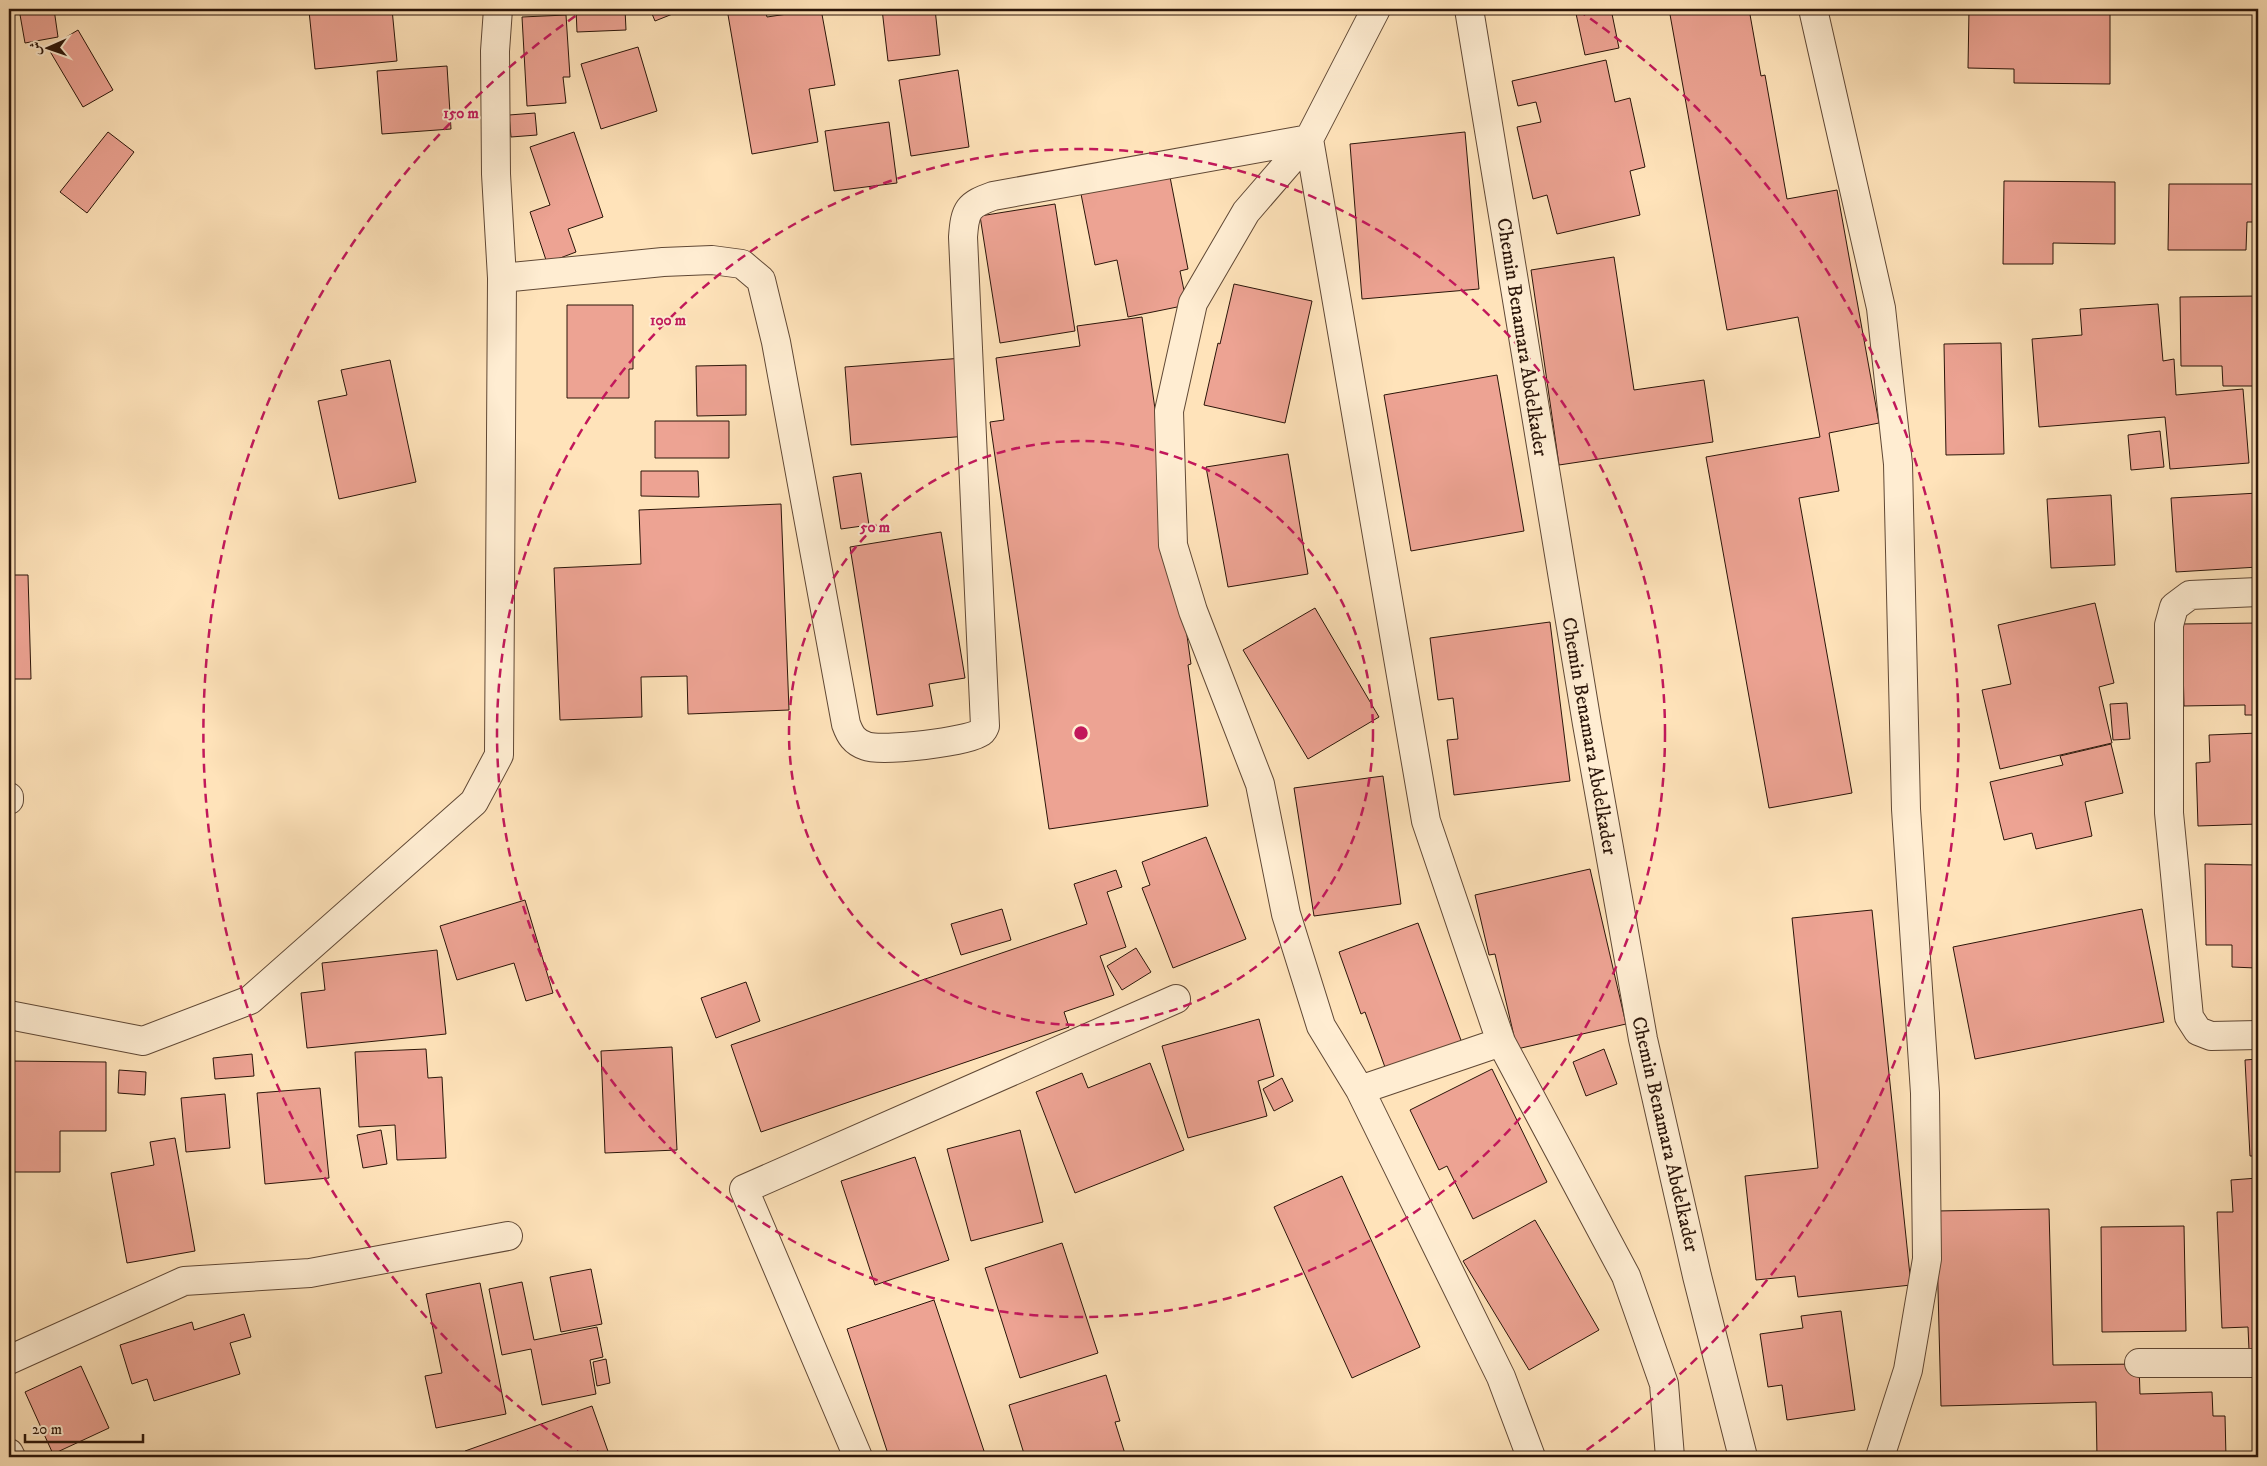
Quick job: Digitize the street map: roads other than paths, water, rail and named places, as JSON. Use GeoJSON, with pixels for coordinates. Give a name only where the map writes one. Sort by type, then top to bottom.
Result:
{"type":"FeatureCollection","features":[{"type":"Feature","properties":{"kind":"street"},"geometry":{"type":"LineString","coordinates":[[9,1015],[143,1041],[250,1000],[474,802],[499,755],[502,278],[496,174],[495,51],[498,9]]}},
{"type":"Feature","properties":{"kind":"street"},"geometry":{"type":"LineString","coordinates":[[1376,9],[1309,139],[1246,212],[1193,303],[1169,411],[1174,545],[1193,612],[1260,784],[1286,914],[1321,1026],[1360,1090],[1501,1377],[1531,1457]]}},
{"type":"Feature","properties":{"kind":"street","name":"Chemin Benamara Abdelkader"},"geometry":{"type":"LineString","coordinates":[[1469,9],[1587,724],[1643,1039],[1697,1276],[1743,1457]]}},
{"type":"Feature","properties":{"kind":"street"},"geometry":{"type":"LineString","coordinates":[[1813,9],[1881,308],[1898,464],[1906,809],[1925,1093],[1927,1259],[1908,1370],[1880,1457]]}},
{"type":"Feature","properties":{"kind":"street"},"geometry":{"type":"LineString","coordinates":[[502,278],[663,262],[712,260],[742,264],[761,280],[776,342],[846,724],[852,739],[864,746],[874,748],[912,747],[972,736],[981,732],[985,726],[963,237],[964,219],[973,203],[993,196],[1309,139]]}},
{"type":"Feature","properties":{"kind":"street"},"geometry":{"type":"LineString","coordinates":[[1309,139],[1426,821],[1501,1042],[1626,1276],[1664,1384],[1670,1457]]}},
{"type":"Feature","properties":{"kind":"street"},"geometry":{"type":"LineString","coordinates":[[2258,592],[2190,595],[2174,607],[2169,626],[2169,813],[2189,1017],[2198,1031],[2211,1036],[2258,1035]]}},
{"type":"Feature","properties":{"kind":"street"},"geometry":{"type":"LineString","coordinates":[[858,1457],[744,1189],[1176,999]]}},
{"type":"Feature","properties":{"kind":"street"},"geometry":{"type":"LineString","coordinates":[[1360,1090],[1501,1042]]}},
{"type":"Feature","properties":{"kind":"street"},"geometry":{"type":"LineString","coordinates":[[9,1360],[184,1281],[310,1273],[508,1236]]}},
{"type":"Feature","properties":{"kind":"street"},"geometry":{"type":"LineString","coordinates":[[2138,1363],[2258,1363]]}},
{"type":"Feature","properties":{"kind":"street"},"geometry":{"type":"LineString","coordinates":[[9,1453],[11,1457]]}}]}
